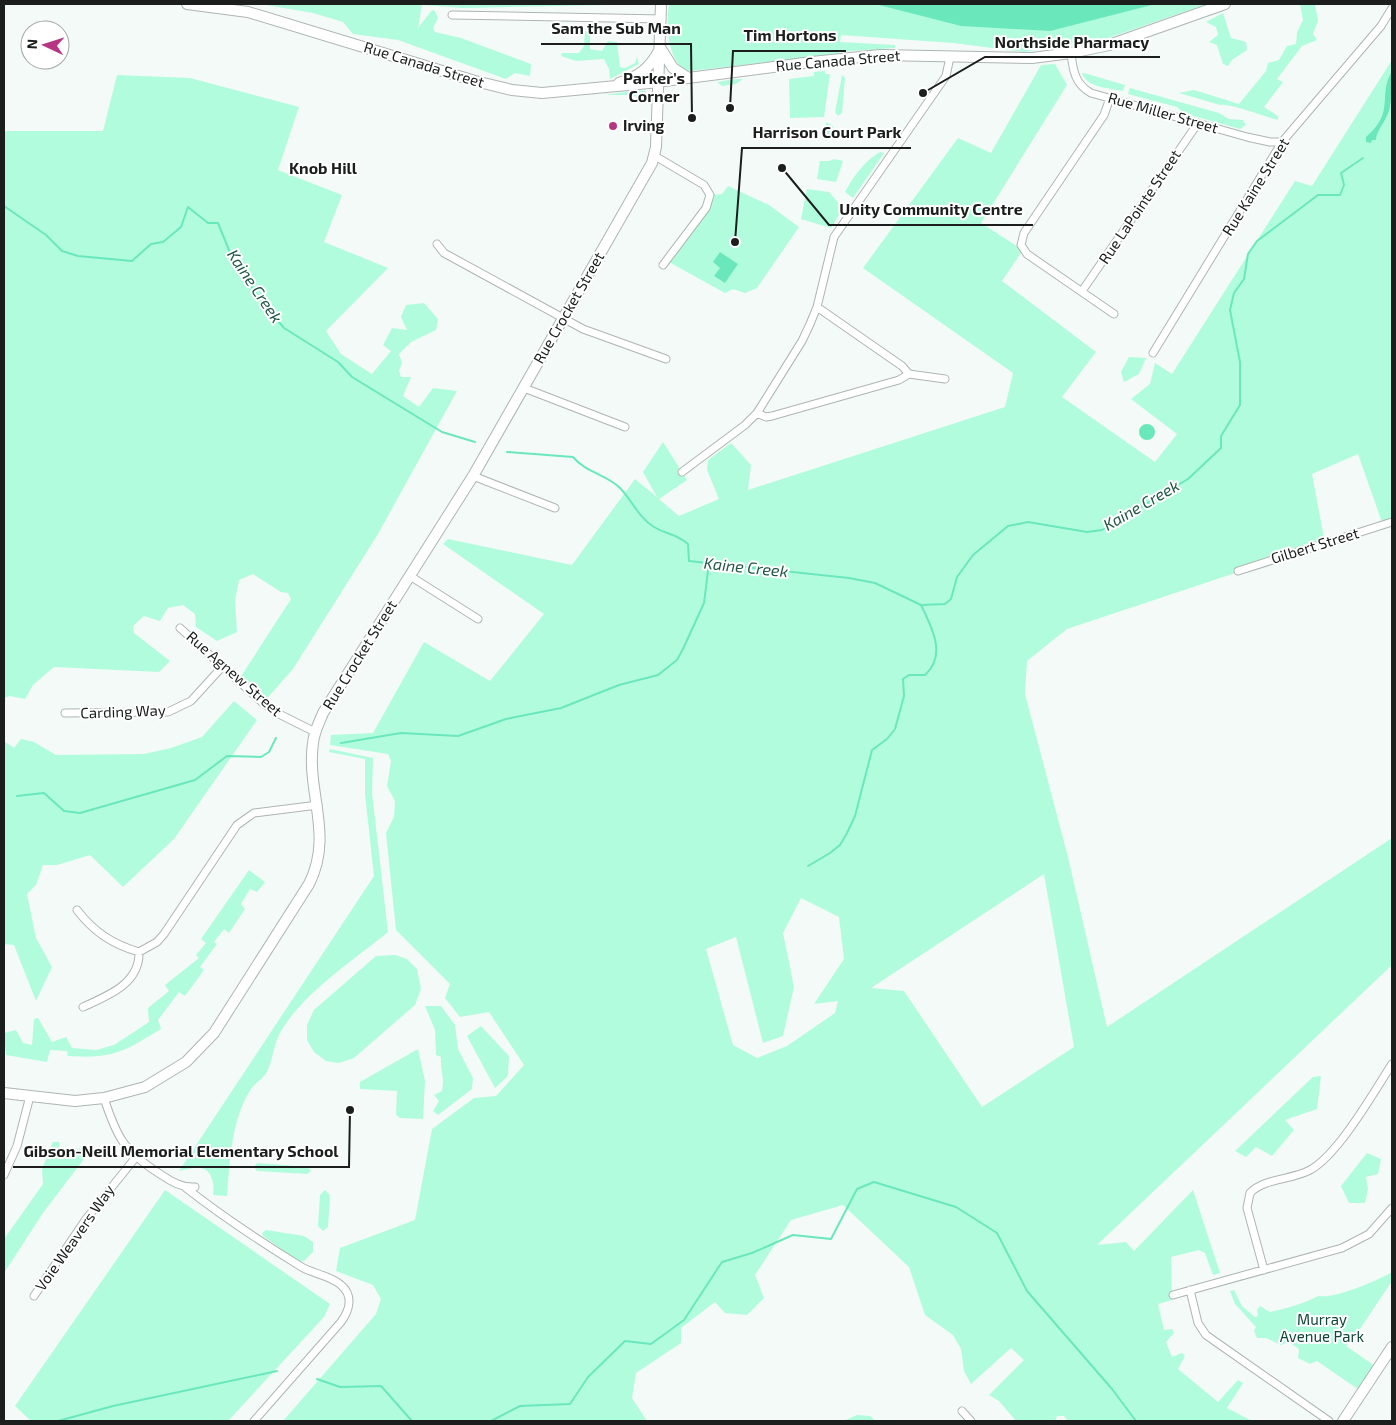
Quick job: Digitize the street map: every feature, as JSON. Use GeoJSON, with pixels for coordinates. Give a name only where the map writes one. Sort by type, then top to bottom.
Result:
{"type":"FeatureCollection","features":[{"type":"Feature","properties":{"kind":"street","name":"Rue Canada Street"},"geometry":{"type":"LineString","coordinates":[[187,4],[248,12],[512,90],[542,93],[659,82],[841,58],[890,55],[1020,59],[1071,54],[1109,45],[1225,4]]}},
{"type":"Feature","properties":{"kind":"street","name":"Rue Crocket Street"},"geometry":{"type":"LineString","coordinates":[[4,1093],[75,1101],[104,1098],[145,1087],[186,1062],[214,1033],[315,873],[321,845],[318,805],[312,766],[315,732],[323,714],[473,476],[655,156],[661,49],[661,4]]}},
{"type":"Feature","properties":{"kind":"street","name":"Rue Kaine Street"},"geometry":{"type":"LineString","coordinates":[[1153,353],[1282,142],[1381,26],[1392,8]]}},
{"type":"Feature","properties":{"kind":"street"},"geometry":{"type":"LineString","coordinates":[[452,15],[662,19]]}},
{"type":"Feature","properties":{"kind":"street"},"geometry":{"type":"LineString","coordinates":[[607,88],[639,76],[652,64],[661,49],[673,68],[688,78]]}},
{"type":"Feature","properties":{"kind":"street","name":"Rue Miller Street"},"geometry":{"type":"LineString","coordinates":[[1071,54],[1074,73],[1080,86],[1091,93],[1259,140],[1282,142]]}},
{"type":"Feature","properties":{"kind":"street"},"geometry":{"type":"LineString","coordinates":[[682,472],[745,425],[757,413],[802,341],[817,306],[834,236],[946,76],[950,57]]}},
{"type":"Feature","properties":{"kind":"street"},"geometry":{"type":"LineString","coordinates":[[1110,98],[1104,115],[1022,239],[1021,245],[1027,254],[1114,314]]}},
{"type":"Feature","properties":{"kind":"street","name":"Rue LaPointe Street"},"geometry":{"type":"LineString","coordinates":[[1082,292],[1198,123]]}},
{"type":"Feature","properties":{"kind":"street"},"geometry":{"type":"LineString","coordinates":[[655,156],[704,185],[710,195],[706,208],[663,266]]}},
{"type":"Feature","properties":{"kind":"street"},"geometry":{"type":"LineString","coordinates":[[437,244],[444,252],[583,329],[666,359]]}},
{"type":"Feature","properties":{"kind":"street"},"geometry":{"type":"LineString","coordinates":[[817,306],[902,366],[909,374]]}},
{"type":"Feature","properties":{"kind":"street"},"geometry":{"type":"LineString","coordinates":[[757,413],[766,417],[772,416],[899,380],[909,374],[945,379]]}},
{"type":"Feature","properties":{"kind":"street"},"geometry":{"type":"LineString","coordinates":[[524,388],[625,427]]}},
{"type":"Feature","properties":{"kind":"street"},"geometry":{"type":"LineString","coordinates":[[473,476],[555,508]]}},
{"type":"Feature","properties":{"kind":"street","name":"Gilbert Street"},"geometry":{"type":"LineString","coordinates":[[1238,571],[1392,522]]}},
{"type":"Feature","properties":{"kind":"street"},"geometry":{"type":"LineString","coordinates":[[410,576],[478,619]]}},
{"type":"Feature","properties":{"kind":"street","name":"Rue Agnew Street"},"geometry":{"type":"LineString","coordinates":[[180,628],[222,667],[277,713],[315,732]]}},
{"type":"Feature","properties":{"kind":"street","name":"Carding Way"},"geometry":{"type":"LineString","coordinates":[[65,713],[162,712],[174,710],[191,701],[222,667]]}},
{"type":"Feature","properties":{"kind":"street"},"geometry":{"type":"LineString","coordinates":[[78,910],[91,927],[102,935],[117,945],[139,952],[157,942],[164,934],[237,825],[246,817],[254,813],[318,805]]}},
{"type":"Feature","properties":{"kind":"street"},"geometry":{"type":"LineString","coordinates":[[83,1007],[117,991],[125,984],[137,965],[139,952]]}},
{"type":"Feature","properties":{"kind":"street"},"geometry":{"type":"LineString","coordinates":[[1264,1270],[1247,1208],[1250,1193],[1258,1186],[1302,1174],[1324,1162],[1392,1066]]}},
{"type":"Feature","properties":{"kind":"street"},"geometry":{"type":"LineString","coordinates":[[4,1175],[17,1146],[30,1096]]}},
{"type":"Feature","properties":{"kind":"street"},"geometry":{"type":"LineString","coordinates":[[104,1098],[111,1121],[122,1142],[136,1157],[173,1182],[186,1188],[301,1267],[342,1285],[348,1294],[350,1305],[341,1322],[254,1421]]}},
{"type":"Feature","properties":{"kind":"street","name":"Voie Weavers Way"},"geometry":{"type":"LineString","coordinates":[[34,1296],[86,1219],[136,1157]]}},
{"type":"Feature","properties":{"kind":"street"},"geometry":{"type":"LineString","coordinates":[[186,1188],[195,1187]]}},
{"type":"Feature","properties":{"kind":"street"},"geometry":{"type":"LineString","coordinates":[[1173,1295],[1342,1248],[1356,1242],[1374,1229],[1392,1208]]}},
{"type":"Feature","properties":{"kind":"street"},"geometry":{"type":"LineString","coordinates":[[1190,1290],[1198,1323],[1206,1335],[1329,1421]]}},
{"type":"Feature","properties":{"kind":"street"},"geometry":{"type":"LineString","coordinates":[[1343,1421],[1392,1347]]}},
{"type":"Feature","properties":{"kind":"street"},"geometry":{"type":"LineString","coordinates":[[962,1411],[970,1421]]}},
{"type":"Feature","properties":{"kind":"green space"},"geometry":{"type":"Polygon","coordinates":[[[260,4],[657,4],[463,8],[422,5],[418,28],[432,10],[435,11],[438,18],[433,28],[435,32],[461,38],[531,64],[530,76],[515,73],[506,79],[398,40],[353,34],[343,22],[313,13],[260,4]]]}},
{"type":"Feature","properties":{"kind":"green space"},"geometry":{"type":"Polygon","coordinates":[[[669,4],[875,4],[1109,15],[1156,4],[1207,4],[1105,39],[1024,52],[953,43],[841,35],[840,42],[895,45],[895,48],[839,52],[839,54],[685,71],[679,65],[671,49],[668,30],[669,4]]]}},
{"type":"Feature","properties":{"kind":"green space"},"geometry":{"type":"Polygon","coordinates":[[[1300,4],[1315,4],[1318,21],[1313,34],[1317,40],[1302,46],[1277,79],[1283,82],[1264,107],[1278,116],[1278,120],[1179,93],[1194,90],[1239,104],[1266,71],[1268,63],[1279,60],[1287,46],[1296,44],[1297,32],[1303,20],[1300,4]]]}},
{"type":"Feature","properties":{"kind":"green space"},"geometry":{"type":"Polygon","coordinates":[[[1223,13],[1231,38],[1246,42],[1247,50],[1232,60],[1228,66],[1223,64],[1217,45],[1209,42],[1218,35],[1216,27],[1206,22],[1223,13]]]}},
{"type":"Feature","properties":{"kind":"green space"},"geometry":{"type":"Polygon","coordinates":[[[585,31],[590,31],[590,49],[602,51],[608,41],[617,42],[620,67],[625,68],[635,63],[637,57],[639,64],[610,79],[609,69],[604,59],[576,61],[561,56],[562,53],[579,53],[584,46],[585,31]]]}},
{"type":"Feature","properties":{"kind":"green space"},"geometry":{"type":"Polygon","coordinates":[[[1392,60],[1392,522],[1383,525],[1358,454],[1312,474],[1325,543],[1067,629],[1027,661],[1025,694],[1068,857],[1107,1027],[1392,838],[1392,965],[1097,1245],[1126,1242],[1134,1251],[1193,1190],[1220,1273],[1213,1275],[1205,1253],[1199,1250],[1171,1257],[1172,1300],[1158,1304],[1164,1330],[1172,1329],[1174,1333],[1166,1342],[1172,1357],[1182,1353],[1185,1356],[1178,1369],[1218,1402],[1238,1380],[1243,1383],[1227,1408],[1252,1421],[1068,1421],[1064,1416],[1057,1416],[1055,1421],[1016,1421],[999,1401],[989,1395],[1024,1360],[1011,1348],[971,1384],[964,1371],[961,1349],[953,1335],[925,1315],[909,1267],[843,1205],[791,1220],[755,1275],[764,1298],[747,1315],[725,1313],[715,1302],[681,1328],[681,1343],[636,1373],[632,1398],[647,1421],[283,1421],[376,1314],[381,1299],[373,1285],[336,1271],[340,1248],[415,1220],[432,1129],[474,1098],[496,1096],[524,1065],[489,1012],[460,1017],[445,998],[450,984],[396,930],[386,833],[394,817],[395,801],[387,786],[391,761],[388,754],[330,745],[331,735],[373,733],[424,642],[490,681],[544,614],[443,544],[448,539],[572,565],[635,479],[657,497],[643,472],[663,442],[687,480],[659,499],[679,516],[719,499],[707,470],[708,460],[731,443],[751,465],[748,490],[1005,407],[1013,373],[863,268],[958,138],[991,153],[1041,65],[1055,64],[1067,85],[981,223],[1023,250],[1002,281],[1096,352],[1062,397],[1155,462],[1177,434],[1131,399],[1150,384],[1155,363],[1172,374],[1295,181],[1312,186],[1392,60]],[[1044,874],[871,988],[904,991],[982,1107],[1074,1047],[1044,874]],[[801,898],[783,933],[794,987],[783,1036],[763,1043],[736,937],[706,949],[733,1045],[757,1058],[787,1046],[835,1013],[838,1001],[814,1004],[844,959],[839,917],[801,898]]]}},
{"type":"Feature","properties":{"kind":"green space"},"geometry":{"type":"Polygon","coordinates":[[[825,71],[825,74],[830,74],[824,117],[790,118],[789,79],[814,76],[814,72],[825,71]]]}},
{"type":"Feature","properties":{"kind":"green space"},"geometry":{"type":"Polygon","coordinates":[[[1082,73],[1125,85],[1123,91],[1093,84],[1082,73]]]}},
{"type":"Feature","properties":{"kind":"green space"},"geometry":{"type":"Polygon","coordinates":[[[117,75],[190,78],[299,107],[278,170],[342,195],[324,242],[388,268],[326,331],[341,354],[372,374],[391,351],[383,345],[392,328],[407,330],[401,317],[406,305],[424,303],[438,319],[436,330],[411,342],[399,354],[402,363],[399,371],[401,377],[411,377],[403,396],[419,407],[433,388],[457,391],[378,534],[293,669],[263,703],[238,681],[291,599],[288,593],[281,592],[253,574],[239,580],[235,600],[237,632],[217,641],[196,627],[195,614],[183,605],[168,608],[160,621],[144,616],[133,626],[134,633],[170,661],[159,672],[54,667],[33,685],[25,699],[10,696],[4,698],[4,131],[103,131],[117,75]]]}},
{"type":"Feature","properties":{"kind":"green space"},"geometry":{"type":"Polygon","coordinates":[[[842,75],[845,78],[842,113],[838,116],[835,112],[842,75]]]}},
{"type":"Feature","properties":{"kind":"green space"},"geometry":{"type":"Polygon","coordinates":[[[743,79],[736,84],[722,86],[717,82],[743,79]]]}},
{"type":"Feature","properties":{"kind":"green space"},"geometry":{"type":"Polygon","coordinates":[[[1130,88],[1219,113],[1229,119],[1243,120],[1246,125],[1240,129],[1183,113],[1177,107],[1128,94],[1130,88]]]}},
{"type":"Feature","properties":{"kind":"green space"},"geometry":{"type":"Polygon","coordinates":[[[639,90],[646,91],[646,95],[638,98],[633,95],[604,95],[639,90]]]}},
{"type":"Feature","properties":{"kind":"green space"},"geometry":{"type":"Polygon","coordinates":[[[826,122],[833,126],[835,136],[826,136],[826,122]]]}},
{"type":"Feature","properties":{"kind":"green space"},"geometry":{"type":"Polygon","coordinates":[[[778,128],[778,134],[755,136],[755,129],[778,128]]]}},
{"type":"Feature","properties":{"kind":"green space"},"geometry":{"type":"Polygon","coordinates":[[[880,152],[884,153],[853,198],[845,192],[848,186],[864,164],[880,152]]]}},
{"type":"Feature","properties":{"kind":"green space"},"geometry":{"type":"Polygon","coordinates":[[[834,159],[843,161],[836,182],[817,179],[820,161],[834,159]]]}},
{"type":"Feature","properties":{"kind":"green space"},"geometry":{"type":"Polygon","coordinates":[[[728,186],[769,205],[799,227],[757,288],[745,293],[733,289],[725,293],[667,261],[706,208],[710,195],[722,194],[728,186]]]}},
{"type":"Feature","properties":{"kind":"green space"},"geometry":{"type":"Polygon","coordinates":[[[807,189],[829,192],[842,207],[831,228],[801,219],[807,189]]]}},
{"type":"Feature","properties":{"kind":"green space"},"geometry":{"type":"Polygon","coordinates":[[[1129,357],[1146,358],[1139,374],[1124,382],[1121,372],[1129,357]]]}},
{"type":"Feature","properties":{"kind":"green space"},"geometry":{"type":"Polygon","coordinates":[[[234,701],[257,720],[174,839],[123,887],[90,855],[57,865],[43,865],[36,885],[27,894],[36,938],[52,967],[36,1001],[14,945],[4,944],[4,741],[14,748],[21,739],[34,742],[56,755],[144,754],[171,748],[202,737],[234,701]]]}},
{"type":"Feature","properties":{"kind":"green space"},"geometry":{"type":"Polygon","coordinates":[[[330,749],[373,758],[372,793],[388,932],[313,993],[287,1022],[278,1037],[267,1072],[251,1089],[239,1114],[235,1127],[227,1196],[213,1195],[212,1178],[207,1171],[192,1168],[179,1171],[374,876],[365,794],[365,759],[329,752],[330,749]]]}},
{"type":"Feature","properties":{"kind":"green space"},"geometry":{"type":"Polygon","coordinates":[[[249,870],[265,882],[257,892],[250,889],[241,904],[245,909],[229,933],[224,929],[214,942],[217,944],[200,967],[204,970],[185,996],[179,992],[158,1020],[161,1029],[127,1048],[107,1055],[68,1056],[67,1051],[50,1050],[47,1062],[6,1055],[4,1033],[16,1030],[23,1043],[32,1045],[34,1019],[38,1018],[52,1042],[66,1037],[72,1048],[96,1050],[114,1045],[149,1022],[148,1008],[169,991],[165,985],[199,958],[196,955],[206,943],[201,939],[249,870]]]}},
{"type":"Feature","properties":{"kind":"green space"},"geometry":{"type":"Polygon","coordinates":[[[395,955],[407,959],[417,969],[421,989],[415,1005],[354,1058],[339,1063],[326,1061],[314,1052],[307,1040],[307,1025],[314,1010],[376,956],[395,955]]]}},
{"type":"Feature","properties":{"kind":"green space"},"geometry":{"type":"Polygon","coordinates":[[[425,1006],[441,1006],[455,1025],[458,1049],[473,1078],[472,1089],[438,1115],[433,1111],[439,1101],[434,1095],[442,1091],[441,1057],[436,1055],[435,1030],[425,1006]]]}},
{"type":"Feature","properties":{"kind":"green space"},"geometry":{"type":"Polygon","coordinates":[[[481,1026],[509,1056],[508,1076],[495,1088],[467,1036],[481,1026]]]}},
{"type":"Feature","properties":{"kind":"green space"},"geometry":{"type":"Polygon","coordinates":[[[418,1049],[425,1081],[423,1119],[400,1118],[396,1115],[397,1091],[360,1089],[360,1082],[418,1049]]]}},
{"type":"Feature","properties":{"kind":"green space"},"geometry":{"type":"Polygon","coordinates":[[[1321,1076],[1317,1109],[1285,1120],[1294,1130],[1272,1156],[1256,1147],[1246,1157],[1235,1151],[1313,1077],[1321,1076]]]}},
{"type":"Feature","properties":{"kind":"green space"},"geometry":{"type":"Polygon","coordinates":[[[53,1142],[59,1142],[61,1157],[80,1148],[87,1155],[43,1213],[4,1273],[4,1239],[43,1184],[42,1169],[53,1142]]]}},
{"type":"Feature","properties":{"kind":"green space"},"geometry":{"type":"Polygon","coordinates":[[[1367,1153],[1381,1159],[1378,1174],[1366,1177],[1368,1189],[1365,1203],[1349,1203],[1341,1186],[1367,1153]]]}},
{"type":"Feature","properties":{"kind":"green space"},"geometry":{"type":"Polygon","coordinates":[[[257,1163],[308,1167],[311,1171],[307,1174],[257,1171],[254,1167],[257,1163]]]}},
{"type":"Feature","properties":{"kind":"green space"},"geometry":{"type":"Polygon","coordinates":[[[165,1190],[330,1304],[324,1317],[228,1421],[31,1421],[15,1406],[165,1190]]]}},
{"type":"Feature","properties":{"kind":"green space"},"geometry":{"type":"Polygon","coordinates":[[[325,1190],[330,1195],[328,1227],[323,1231],[318,1226],[320,1195],[325,1190]]]}},
{"type":"Feature","properties":{"kind":"green space"},"geometry":{"type":"Polygon","coordinates":[[[266,1230],[304,1236],[313,1242],[313,1252],[304,1261],[299,1262],[263,1236],[262,1233],[266,1230]]]}},
{"type":"Feature","properties":{"kind":"green space","name":"Murray Avenue Park"},"geometry":{"type":"Polygon","coordinates":[[[1392,1272],[1392,1281],[1356,1335],[1346,1346],[1378,1368],[1362,1392],[1317,1361],[1310,1364],[1298,1358],[1299,1349],[1289,1342],[1281,1345],[1266,1338],[1257,1338],[1254,1331],[1256,1327],[1235,1304],[1230,1291],[1234,1290],[1242,1306],[1255,1317],[1258,1316],[1257,1310],[1260,1306],[1270,1312],[1283,1309],[1301,1304],[1318,1296],[1335,1295],[1356,1288],[1392,1272]]]}},
{"type":"Feature","properties":{"kind":"green space"},"geometry":{"type":"Polygon","coordinates":[[[857,1415],[870,1416],[876,1421],[843,1421],[857,1415]]]}},
{"type":"Feature","properties":{"kind":"shaded area"},"geometry":{"type":"Polygon","coordinates":[[[875,4],[1156,4],[1050,31],[961,26],[875,4]]]}},
{"type":"Feature","properties":{"kind":"shaded area"},"geometry":{"type":"Polygon","coordinates":[[[1392,71],[1389,111],[1376,140],[1372,140],[1371,143],[1366,142],[1366,137],[1381,119],[1388,80],[1392,71]]]}},
{"type":"Feature","properties":{"kind":"shaded area"},"geometry":{"type":"Polygon","coordinates":[[[720,252],[738,264],[725,283],[714,276],[720,268],[713,262],[720,252]]]}},
{"type":"Feature","properties":{"kind":"shaded area"},"geometry":{"type":"Polygon","coordinates":[[[1144,424],[1150,424],[1155,429],[1153,438],[1144,440],[1139,435],[1139,429],[1144,424]]]}},
{"type":"Feature","properties":{"kind":"waterway","name":"Kaine Creek"},"geometry":{"type":"LineString","coordinates":[[507,452],[573,457],[584,467],[616,484],[649,524],[688,544],[689,561],[849,578],[875,583],[921,605],[945,604],[951,599],[957,577],[973,555],[1008,526],[1028,522],[1087,532],[1102,530],[1188,479],[1221,448],[1221,436],[1240,405],[1240,362],[1230,310],[1234,293],[1244,279],[1248,254],[1257,241],[1318,195],[1340,195],[1344,185],[1341,173],[1363,158]]}},
{"type":"Feature","properties":{"kind":"waterway","name":"Kaine Creek"},"geometry":{"type":"LineString","coordinates":[[4,206],[46,235],[62,251],[78,256],[132,261],[151,244],[163,242],[181,227],[188,207],[208,223],[218,223],[231,255],[259,298],[284,328],[338,362],[352,377],[442,432],[475,442]]}},
{"type":"Feature","properties":{"kind":"waterway"},"geometry":{"type":"LineString","coordinates":[[341,743],[401,733],[458,736],[506,719],[561,708],[619,685],[658,675],[677,660],[704,603],[709,563]]}},
{"type":"Feature","properties":{"kind":"waterway"},"geometry":{"type":"LineString","coordinates":[[808,866],[840,845],[847,833],[855,816],[872,750],[887,739],[895,729],[904,696],[903,679],[909,675],[925,675],[932,667],[935,659],[935,641],[921,605]]}},
{"type":"Feature","properties":{"kind":"waterway"},"geometry":{"type":"LineString","coordinates":[[17,796],[44,793],[64,811],[80,813],[195,780],[227,756],[261,757],[269,752],[276,738]]}},
{"type":"Feature","properties":{"kind":"waterway"},"geometry":{"type":"LineString","coordinates":[[491,1421],[520,1406],[570,1404],[588,1377],[625,1341],[651,1344],[684,1320],[722,1262],[752,1253],[793,1235],[831,1239],[857,1189],[874,1182],[956,1207],[997,1233],[1027,1291],[1112,1389],[1136,1421]]}},
{"type":"Feature","properties":{"kind":"waterway"},"geometry":{"type":"LineString","coordinates":[[58,1421],[113,1406],[277,1371]]}},
{"type":"Feature","properties":{"kind":"waterway"},"geometry":{"type":"LineString","coordinates":[[317,1379],[340,1387],[381,1386],[412,1421]]}},
{"type":"Feature","properties":{"kind":"place","name":"Northside Pharmacy"},"geometry":{"type":"Point","coordinates":[923,93]}},
{"type":"Feature","properties":{"kind":"place","name":"Tim Hortons"},"geometry":{"type":"Point","coordinates":[730,108]}},
{"type":"Feature","properties":{"kind":"place","name":"Sam the Sub Man"},"geometry":{"type":"Point","coordinates":[692,118]}},
{"type":"Feature","properties":{"kind":"place","name":"Irving"},"geometry":{"type":"Point","coordinates":[613,126]}},
{"type":"Feature","properties":{"kind":"place","name":"Unity Community Centre"},"geometry":{"type":"Point","coordinates":[782,168]}},
{"type":"Feature","properties":{"kind":"place","name":"Harrison Court Park"},"geometry":{"type":"Point","coordinates":[735,242]}},
{"type":"Feature","properties":{"kind":"place","name":"Gibson-Neill Memorial Elementary School"},"geometry":{"type":"Point","coordinates":[350,1110]}},
{"type":"Feature","properties":{"kind":"district","name":"Parker's Corner"},"geometry":{"type":"Point","coordinates":[654,87]}},
{"type":"Feature","properties":{"kind":"district","name":"Knob Hill"},"geometry":{"type":"Point","coordinates":[323,168]}}]}
